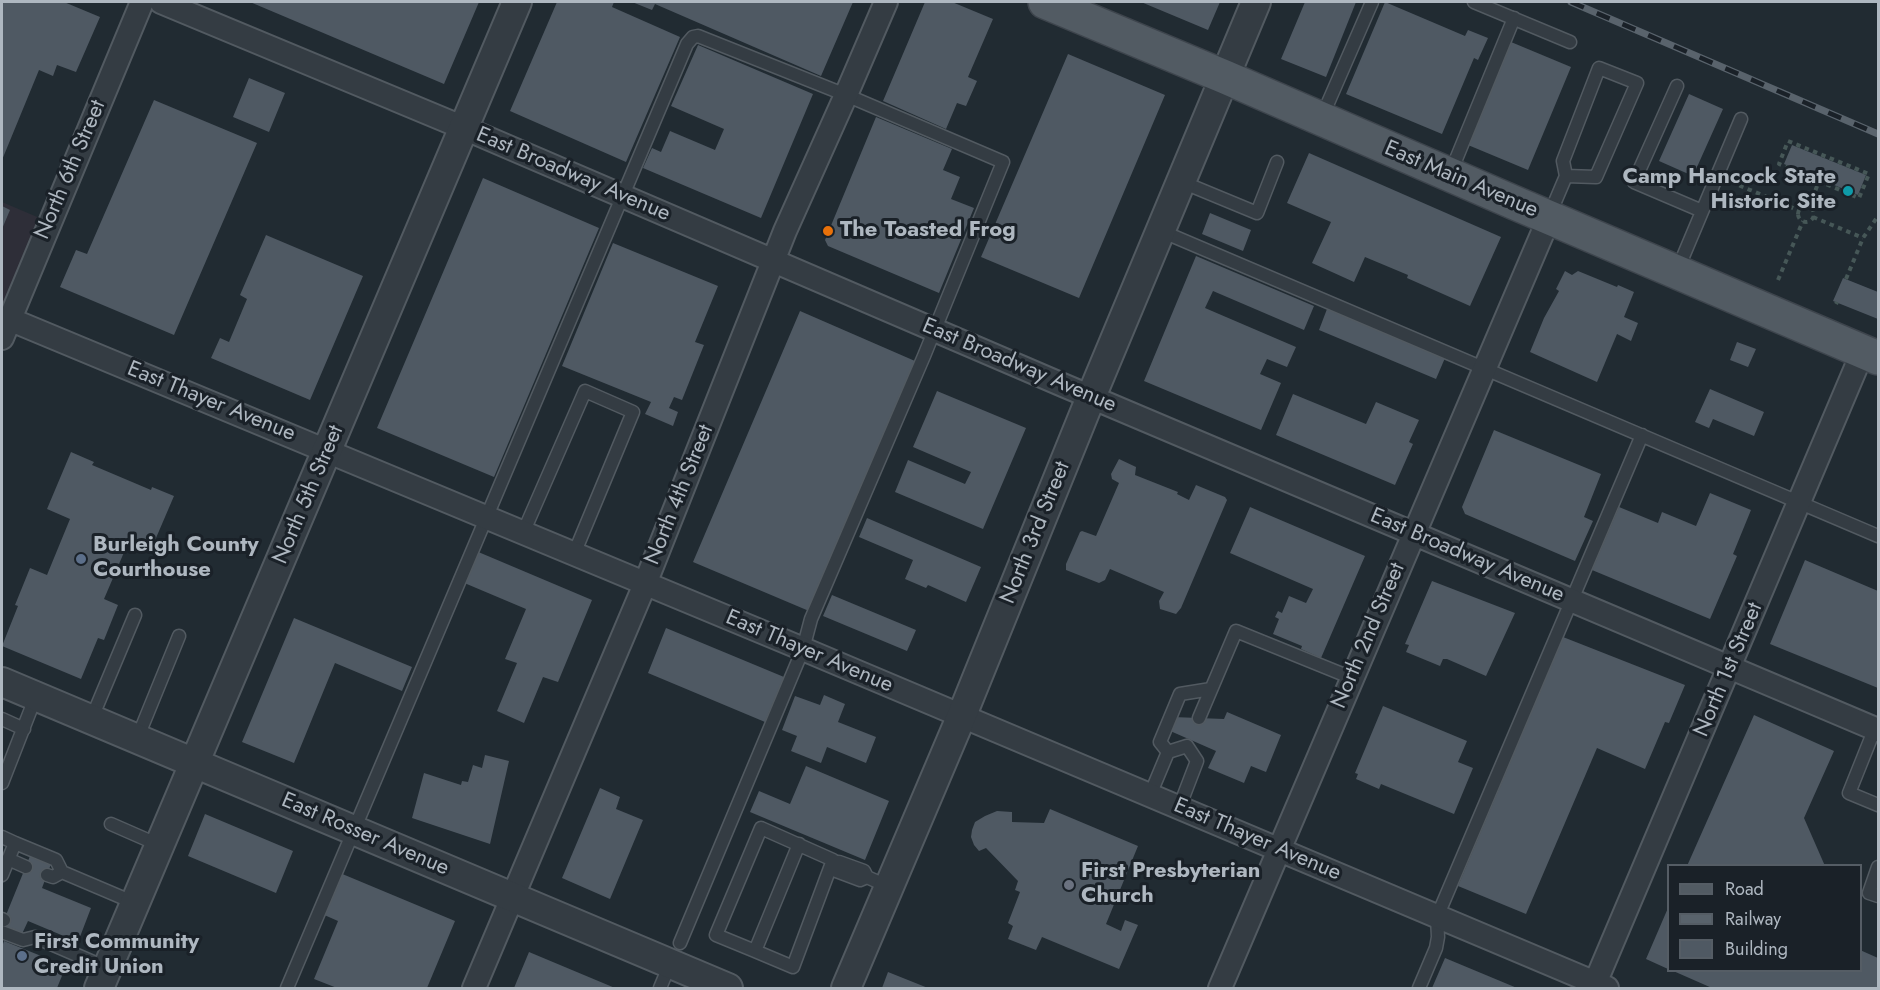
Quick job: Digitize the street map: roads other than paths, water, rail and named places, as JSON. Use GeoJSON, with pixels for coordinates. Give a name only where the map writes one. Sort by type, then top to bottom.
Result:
{"type":"FeatureCollection","features":[{"type":"Feature","properties":{"kind":"main road","name":"East Main Avenue"},"geometry":{"type":"LineString","coordinates":[[1044,2],[1225,77],[1549,218],[1871,354]]}},
{"type":"Feature","properties":{"kind":"street","name":"North 6th Street"},"geometry":{"type":"LineString","coordinates":[[5,329],[142,2]]}},
{"type":"Feature","properties":{"kind":"street","name":"East Broadway Avenue"},"geometry":{"type":"LineString","coordinates":[[161,2],[464,128],[935,331],[1877,729]]}},
{"type":"Feature","properties":{"kind":"street","name":"North 5th Street"},"geometry":{"type":"LineString","coordinates":[[103,978],[518,2]]}},
{"type":"Feature","properties":{"kind":"street","name":"North 4th Street"},"geometry":{"type":"LineString","coordinates":[[474,988],[645,584],[785,231],[886,2]]}},
{"type":"Feature","properties":{"kind":"street","name":"North 3rd Street"},"geometry":{"type":"LineString","coordinates":[[846,988],[878,882],[962,715],[1091,397],[1256,2]]}},
{"type":"Feature","properties":{"kind":"street","name":"North 2nd Street"},"geometry":{"type":"LineString","coordinates":[[1220,988],[1549,218]]}},
{"type":"Feature","properties":{"kind":"street","name":"East Thayer Avenue"},"geometry":{"type":"LineString","coordinates":[[5,329],[328,450],[962,715],[1598,987]]}},
{"type":"Feature","properties":{"kind":"street","name":"North 1st Street"},"geometry":{"type":"LineString","coordinates":[[1598,987],[1799,502],[1871,354]]}},
{"type":"Feature","properties":{"kind":"street","name":"East Rosser Avenue"},"geometry":{"type":"LineString","coordinates":[[2,682],[728,988]]}},
{"type":"Feature","properties":{"kind":"lane"},"geometry":{"type":"LineString","coordinates":[[1321,119],[1372,2]]}},
{"type":"Feature","properties":{"kind":"lane"},"geometry":{"type":"LineString","coordinates":[[1474,2],[1570,42]]}},
{"type":"Feature","properties":{"kind":"lane"},"geometry":{"type":"LineString","coordinates":[[1449,175],[1514,18]]}},
{"type":"Feature","properties":{"kind":"lane"},"geometry":{"type":"LineString","coordinates":[[287,988],[687,44],[693,37],[702,37],[1004,162],[935,331],[811,619],[803,649],[670,965]]}},
{"type":"Feature","properties":{"kind":"lane"},"geometry":{"type":"LineString","coordinates":[[1549,218],[1566,176],[1563,161],[1599,68],[1637,83],[1596,177],[1566,176]]}},
{"type":"Feature","properties":{"kind":"lane"},"geometry":{"type":"LineString","coordinates":[[1677,86],[1634,182],[1702,211]]}},
{"type":"Feature","properties":{"kind":"lane"},"geometry":{"type":"LineString","coordinates":[[1677,272],[1741,119]]}},
{"type":"Feature","properties":{"kind":"lane"},"geometry":{"type":"LineString","coordinates":[[1182,182],[1257,213],[1278,162]]}},
{"type":"Feature","properties":{"kind":"lane"},"geometry":{"type":"LineString","coordinates":[[1161,231],[1878,536]]}},
{"type":"Feature","properties":{"kind":"lane"},"geometry":{"type":"LineString","coordinates":[[524,532],[585,391],[595,395],[633,412],[574,554]]}},
{"type":"Feature","properties":{"kind":"lane"},"geometry":{"type":"LineString","coordinates":[[1419,988],[1436,948],[1437,917],[1642,435]]}},
{"type":"Feature","properties":{"kind":"lane"},"geometry":{"type":"LineString","coordinates":[[91,720],[135,615]]}},
{"type":"Feature","properties":{"kind":"lane"},"geometry":{"type":"LineString","coordinates":[[1199,718],[1236,631],[1352,678]]}},
{"type":"Feature","properties":{"kind":"lane"},"geometry":{"type":"LineString","coordinates":[[137,739],[179,636]]}},
{"type":"Feature","properties":{"kind":"lane"},"geometry":{"type":"LineString","coordinates":[[1168,752],[1160,742],[1180,694],[1211,689]]}},
{"type":"Feature","properties":{"kind":"lane"},"geometry":{"type":"LineString","coordinates":[[2,783],[36,696]]}},
{"type":"Feature","properties":{"kind":"lane"},"geometry":{"type":"LineString","coordinates":[[2,719],[24,729]]}},
{"type":"Feature","properties":{"kind":"lane"},"geometry":{"type":"LineString","coordinates":[[1877,729],[1849,793],[1878,805]]}},
{"type":"Feature","properties":{"kind":"lane"},"geometry":{"type":"LineString","coordinates":[[1150,795],[1168,752],[1188,743],[1197,761],[1179,808]]}},
{"type":"Feature","properties":{"kind":"lane"},"geometry":{"type":"LineString","coordinates":[[2,748],[15,753]]}},
{"type":"Feature","properties":{"kind":"lane"},"geometry":{"type":"LineString","coordinates":[[111,824],[159,845]]}},
{"type":"Feature","properties":{"kind":"lane"},"geometry":{"type":"LineString","coordinates":[[834,863],[793,966],[716,936],[761,828],[799,844],[834,863],[839,862],[864,871],[878,882]]}},
{"type":"Feature","properties":{"kind":"lane"},"geometry":{"type":"LineString","coordinates":[[2,837],[56,860],[62,872],[135,903]]}},
{"type":"Feature","properties":{"kind":"lane"},"geometry":{"type":"LineString","coordinates":[[2,875],[15,843]]}},
{"type":"Feature","properties":{"kind":"lane"},"geometry":{"type":"LineString","coordinates":[[755,951],[799,844]]}},
{"type":"Feature","properties":{"kind":"lane"},"geometry":{"type":"LineString","coordinates":[[8,859],[26,867]]}},
{"type":"Feature","properties":{"kind":"lane"},"geometry":{"type":"LineString","coordinates":[[1878,867],[1869,892],[1878,896]]}},
{"type":"Feature","properties":{"kind":"lane"},"geometry":{"type":"LineString","coordinates":[[47,875],[52,877],[62,872]]}},
{"type":"Feature","properties":{"kind":"lane"},"geometry":{"type":"LineString","coordinates":[[2,923],[23,940],[35,937]]}},
{"type":"Feature","properties":{"kind":"lane"},"geometry":{"type":"LineString","coordinates":[[25,928],[35,937],[103,978]]}},
{"type":"Feature","properties":{"kind":"railway"},"geometry":{"type":"LineString","coordinates":[[1571,2],[1878,134]]}},
{"type":"Feature","properties":{"kind":"place","name":"Camp Hancock State Historic Site"},"geometry":{"type":"Point","coordinates":[1848,191]}},
{"type":"Feature","properties":{"kind":"place","name":"The Toasted Frog"},"geometry":{"type":"Point","coordinates":[828,231]}},
{"type":"Feature","properties":{"kind":"place","name":"Burleigh County Courthouse"},"geometry":{"type":"Point","coordinates":[81,559]}},
{"type":"Feature","properties":{"kind":"place","name":"First Presbyterian Church"},"geometry":{"type":"Point","coordinates":[1069,885]}},
{"type":"Feature","properties":{"kind":"place","name":"First Community Credit Union"},"geometry":{"type":"Point","coordinates":[22,956]}}]}
